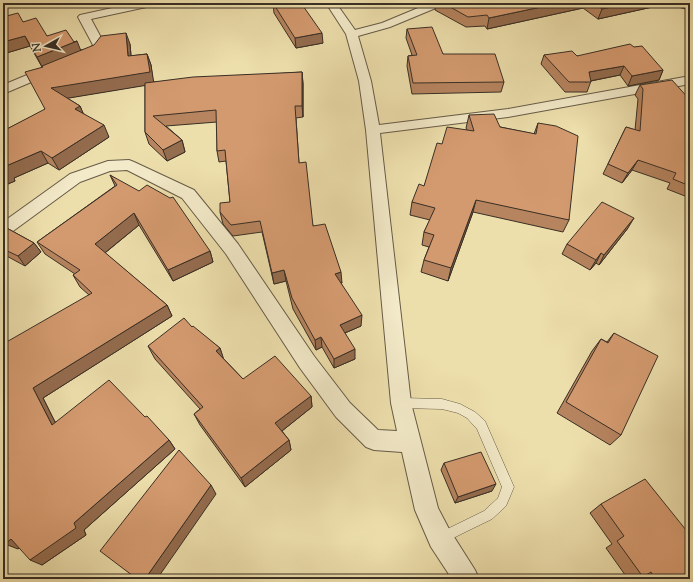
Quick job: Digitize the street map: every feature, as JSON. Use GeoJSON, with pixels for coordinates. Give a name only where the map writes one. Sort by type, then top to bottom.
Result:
{"type":"FeatureCollection","features":[{"type":"Feature","properties":{"kind":"street"},"geometry":{"type":"LineString","coordinates":[[75,60],[94,52],[99,45],[84,17],[83,3]]}},
{"type":"Feature","properties":{"kind":"street"},"geometry":{"type":"LineString","coordinates":[[84,17],[151,3]]}},
{"type":"Feature","properties":{"kind":"street"},"geometry":{"type":"LineString","coordinates":[[331,3],[352,34],[365,81],[373,130],[402,403],[410,442],[427,510],[440,538],[466,579]]}},
{"type":"Feature","properties":{"kind":"street"},"geometry":{"type":"LineString","coordinates":[[352,34],[386,25],[439,3]]}},
{"type":"Feature","properties":{"kind":"street"},"geometry":{"type":"LineString","coordinates":[[3,90],[62,65]]}},
{"type":"Feature","properties":{"kind":"street"},"geometry":{"type":"LineString","coordinates":[[373,130],[508,113],[690,80]]}},
{"type":"Feature","properties":{"kind":"street"},"geometry":{"type":"LineString","coordinates":[[3,230],[75,178],[108,166],[129,165],[146,172],[188,194],[232,250],[307,362],[343,410],[362,430],[374,440],[410,442]]}},
{"type":"Feature","properties":{"kind":"lane"},"geometry":{"type":"LineString","coordinates":[[402,403],[442,404],[471,415],[481,424],[508,487],[502,502],[488,514],[440,538]]}},
{"type":"Feature","properties":{"kind":"building"},"geometry":{"type":"Polygon","coordinates":[[[273,3],[301,3],[322,33],[295,38],[273,3]]]}},
{"type":"Feature","properties":{"kind":"building"},"geometry":{"type":"Polygon","coordinates":[[[443,3],[560,3],[489,18],[487,15],[468,17],[443,3]]]}},
{"type":"Feature","properties":{"kind":"building"},"geometry":{"type":"Polygon","coordinates":[[[594,3],[628,3],[602,9],[594,3]]]}},
{"type":"Feature","properties":{"kind":"building"},"geometry":{"type":"Polygon","coordinates":[[[18,13],[23,22],[36,18],[47,36],[66,30],[74,42],[77,41],[37,57],[25,36],[3,42],[3,17],[18,13]]]}},
{"type":"Feature","properties":{"kind":"building"},"geometry":{"type":"Polygon","coordinates":[[[432,27],[443,54],[495,54],[504,82],[413,83],[408,56],[417,55],[407,29],[432,27]]]}},
{"type":"Feature","properties":{"kind":"building"},"geometry":{"type":"Polygon","coordinates":[[[126,33],[128,56],[147,54],[150,72],[51,88],[80,106],[75,109],[104,125],[52,158],[41,151],[6,166],[8,169],[3,171],[3,131],[45,109],[25,72],[43,67],[42,66],[94,45],[101,36],[126,33]]]}},
{"type":"Feature","properties":{"kind":"building"},"geometry":{"type":"Polygon","coordinates":[[[630,44],[634,47],[642,46],[663,70],[632,76],[624,66],[589,72],[591,82],[569,82],[544,55],[572,51],[577,56],[630,44]]]}},
{"type":"Feature","properties":{"kind":"building"},"geometry":{"type":"Polygon","coordinates":[[[302,72],[302,106],[295,106],[299,163],[306,162],[313,226],[325,224],[341,272],[335,274],[362,315],[340,325],[355,349],[334,359],[321,337],[315,340],[292,298],[284,270],[272,273],[260,221],[231,225],[220,212],[220,203],[230,202],[225,150],[217,151],[216,110],[153,116],[182,140],[163,150],[145,132],[145,83],[193,77],[302,72]]]}},
{"type":"Feature","properties":{"kind":"building"},"geometry":{"type":"Polygon","coordinates":[[[672,80],[690,100],[690,186],[673,179],[676,173],[638,160],[628,173],[608,164],[626,127],[640,131],[643,89],[640,85],[672,80]]]}},
{"type":"Feature","properties":{"kind":"building"},"geometry":{"type":"Polygon","coordinates":[[[494,114],[500,127],[536,134],[538,123],[556,126],[578,136],[569,220],[476,200],[451,268],[424,260],[434,235],[424,232],[435,208],[412,202],[419,184],[424,186],[437,143],[442,144],[447,127],[474,131],[469,115],[494,114]]]}},
{"type":"Feature","properties":{"kind":"building"},"geometry":{"type":"Polygon","coordinates":[[[110,175],[139,191],[147,185],[170,198],[173,197],[210,251],[168,270],[134,213],[95,244],[167,305],[33,388],[52,425],[109,380],[145,417],[147,416],[169,440],[74,523],[76,528],[30,560],[11,539],[5,544],[3,537],[3,463],[8,459],[3,449],[3,344],[92,293],[73,275],[80,270],[37,242],[117,185],[110,175]]]}},
{"type":"Feature","properties":{"kind":"building"},"geometry":{"type":"Polygon","coordinates":[[[602,202],[634,218],[604,255],[601,253],[596,260],[567,244],[602,202]]]}},
{"type":"Feature","properties":{"kind":"building"},"geometry":{"type":"Polygon","coordinates":[[[3,226],[34,243],[18,256],[3,249],[3,226]]]}},
{"type":"Feature","properties":{"kind":"building"},"geometry":{"type":"Polygon","coordinates":[[[184,318],[192,327],[193,326],[220,348],[216,351],[243,379],[275,356],[311,396],[275,423],[289,440],[241,478],[194,414],[203,407],[148,346],[184,318]]]}},
{"type":"Feature","properties":{"kind":"building"},"geometry":{"type":"Polygon","coordinates":[[[614,333],[658,356],[621,435],[566,402],[601,339],[608,343],[614,333]]]}},
{"type":"Feature","properties":{"kind":"building"},"geometry":{"type":"Polygon","coordinates":[[[179,450],[211,485],[145,579],[137,579],[100,551],[179,450]]]}},
{"type":"Feature","properties":{"kind":"building"},"geometry":{"type":"Polygon","coordinates":[[[481,452],[496,484],[458,497],[444,463],[481,452]]]}},
{"type":"Feature","properties":{"kind":"building"},"geometry":{"type":"Polygon","coordinates":[[[645,479],[690,535],[690,579],[655,579],[651,572],[643,577],[617,541],[624,536],[601,504],[645,479]]]}}]}
